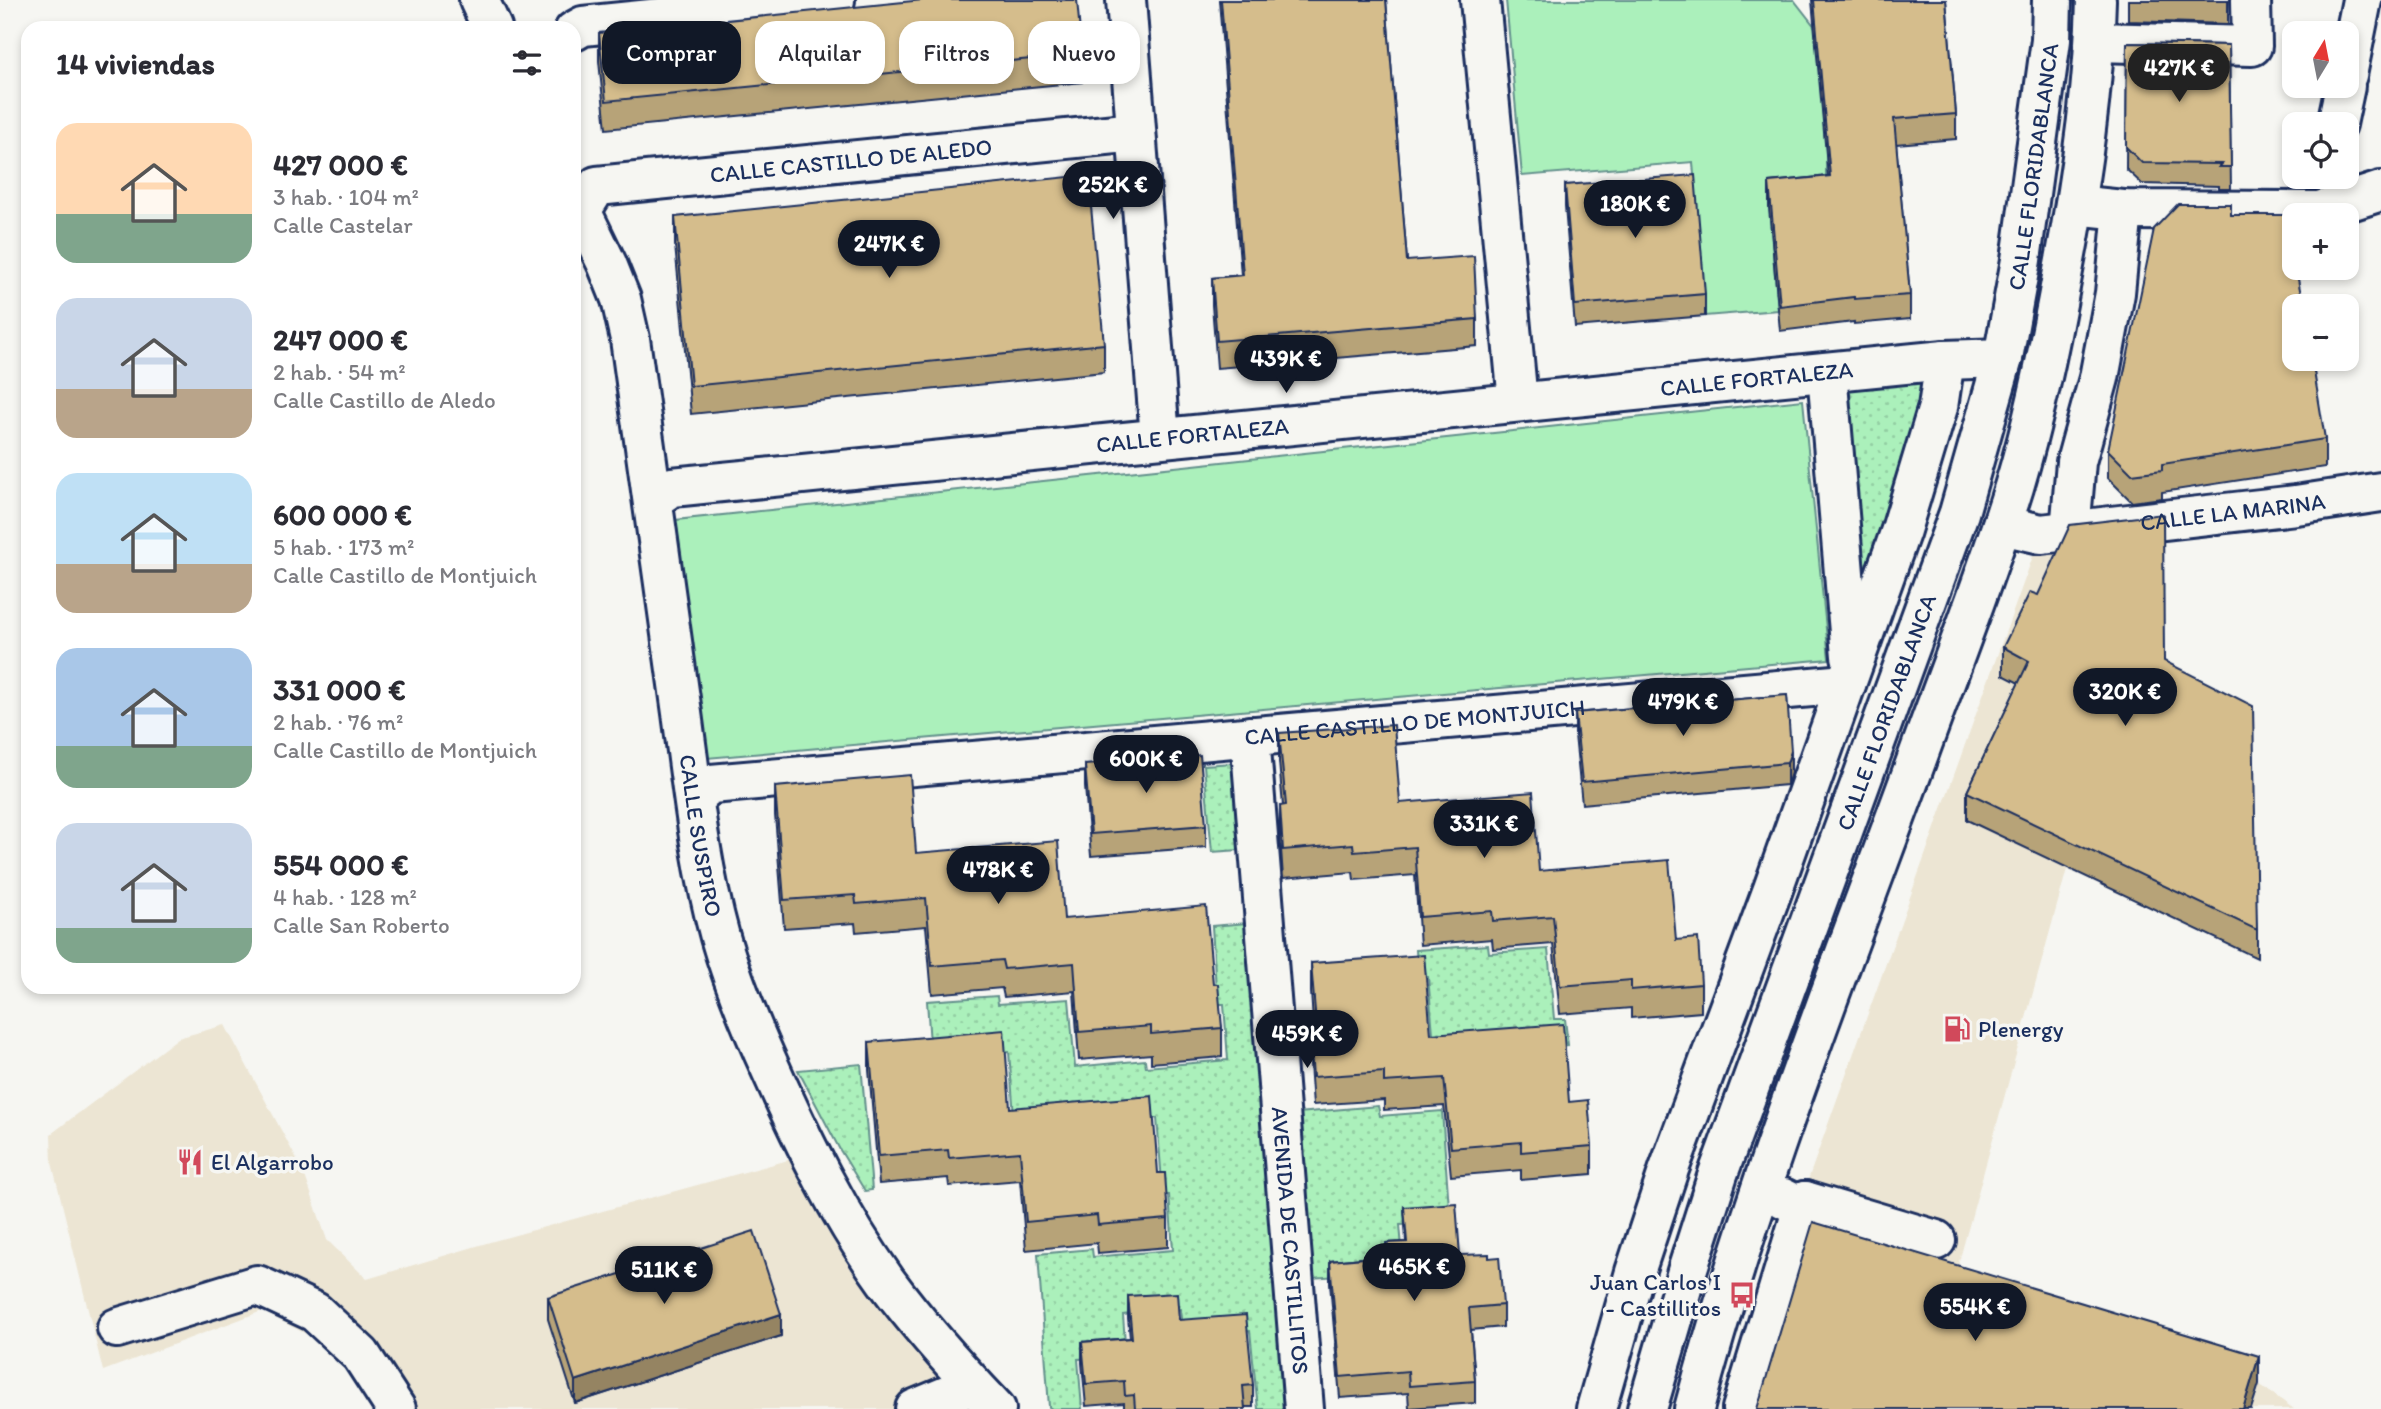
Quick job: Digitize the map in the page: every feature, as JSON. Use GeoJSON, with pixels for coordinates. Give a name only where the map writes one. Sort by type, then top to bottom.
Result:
{"type":"FeatureCollection","features":[{"type":"Feature","properties":{"kind":"street"},"geometry":{"type":"LineString","coordinates":[[479,0],[489,21]]}},
{"type":"Feature","properties":{"kind":"street"},"geometry":{"type":"LineString","coordinates":[[581,27],[726,6],[835,0]]}},
{"type":"Feature","properties":{"kind":"street"},"geometry":{"type":"LineString","coordinates":[[1126,0],[1160,438]]}},
{"type":"Feature","properties":{"kind":"street"},"geometry":{"type":"LineString","coordinates":[[1480,0],[1518,402]]}},
{"type":"Feature","properties":{"kind":"street","name":"CALLE FLORIDABLANCA"},"geometry":{"type":"LineString","coordinates":[[1647,1409],[1718,1174],[1959,513],[2003,358],[2021,260],[2039,141],[2051,40],[2052,0]]}},
{"type":"Feature","properties":{"kind":"street","name":"CALLE FLORIDABLANCA"},"geometry":{"type":"LineString","coordinates":[[1694,1409],[1731,1282],[1804,1065],[2002,525],[2021,462],[2043,372],[2075,205],[2095,42],[2096,0]]}},
{"type":"Feature","properties":{"kind":"street"},"geometry":{"type":"LineString","coordinates":[[2095,42],[2252,46],[2251,0]]}},
{"type":"Feature","properties":{"kind":"street"},"geometry":{"type":"LineString","coordinates":[[2358,21],[2362,0]]}},
{"type":"Feature","properties":{"kind":"street","name":"CALLE CASTILLO DE ALEDO"},"geometry":{"type":"LineString","coordinates":[[581,201],[597,186],[1136,132]]}},
{"type":"Feature","properties":{"kind":"street"},"geometry":{"type":"LineString","coordinates":[[2075,205],[2123,210],[2381,191]]}},
{"type":"Feature","properties":{"kind":"street","name":"CALLE SUSPIRO"},"geometry":{"type":"LineString","coordinates":[[581,210],[621,299],[630,339],[694,797],[711,897],[723,946],[752,1026],[796,1127],[845,1216],[887,1281],[984,1397]]}},
{"type":"Feature","properties":{"kind":"street"},"geometry":{"type":"LineString","coordinates":[[2070,531],[2076,462],[2099,378],[2115,293],[2123,210]]}},
{"type":"Feature","properties":{"kind":"street","name":"CALLE FORTALEZA"},"geometry":{"type":"LineString","coordinates":[[653,500],[672,487],[1945,360],[2003,358]]}},
{"type":"Feature","properties":{"kind":"street","name":"CALLE FLORIDABLANCA"},"geometry":{"type":"LineString","coordinates":[[1596,1409],[1634,1272],[1669,1169],[1756,936],[1922,466],[1938,407],[1945,360]]}},
{"type":"Feature","properties":{"kind":"street"},"geometry":{"type":"LineString","coordinates":[[1827,372],[1849,676]]}},
{"type":"Feature","properties":{"kind":"street","name":"CALLE LA MARINA"},"geometry":{"type":"LineString","coordinates":[[2002,525],[2041,534],[2296,505],[2381,492]]}},
{"type":"Feature","properties":{"kind":"street","name":"CALLE CASTILLO DE MONTJUICH"},"geometry":{"type":"LineString","coordinates":[[694,797],[711,784],[1251,736],[1849,676]]}},
{"type":"Feature","properties":{"kind":"street","name":"AVENIDA DE CASTILLITOS"},"geometry":{"type":"LineString","coordinates":[[1251,736],[1304,1409]]}},
{"type":"Feature","properties":{"kind":"street"},"geometry":{"type":"LineString","coordinates":[[1762,1189],[1799,1206],[1805,1202],[1936,1240]]}},
{"type":"Feature","properties":{"kind":"street"},"geometry":{"type":"LineString","coordinates":[[1742,1409],[1805,1202]]}},
{"type":"Feature","properties":{"kind":"street"},"geometry":{"type":"LineString","coordinates":[[117,1328],[257,1285],[315,1312],[361,1355],[396,1409]]}},
{"type":"Feature","properties":{"kind":"street"},"geometry":{"type":"LineString","coordinates":[[915,1409],[984,1397]]}},
{"type":"Feature","properties":{"kind":"shaded area"},"geometry":{"type":"Polygon","coordinates":[[[2163,528],[2164,689],[2253,734],[2254,957],[2067,869],[1951,1291],[2259,1384],[2294,1409],[1734,1409],[1787,1238],[2041,534],[2163,528]]]}},
{"type":"Feature","properties":{"kind":"shaded area"},"geometry":{"type":"Polygon","coordinates":[[[225,1025],[304,1173],[327,1240],[367,1279],[490,1242],[810,1154],[996,1409],[379,1409],[341,1352],[262,1311],[103,1371],[52,1163],[51,1134],[178,1038],[225,1025]]]}},
{"type":"Feature","properties":{"kind":"green space"},"geometry":{"type":"Polygon","coordinates":[[[1506,0],[1794,0],[1815,27],[1826,150],[1826,201],[1769,207],[1778,310],[1705,316],[1693,162],[1522,176],[1506,0]]]}},
{"type":"Feature","properties":{"kind":"green space"},"geometry":{"type":"Polygon","coordinates":[[[1945,360],[1852,668],[1827,372],[1945,360]]]}},
{"type":"Feature","properties":{"kind":"green space"},"geometry":{"type":"Polygon","coordinates":[[[1803,400],[1829,659],[707,758],[676,520],[1803,400]]]}},
{"type":"Feature","properties":{"kind":"green space"},"geometry":{"type":"Polygon","coordinates":[[[1233,763],[1240,850],[1212,852],[1204,765],[1233,763]]]}},
{"type":"Feature","properties":{"kind":"green space"},"geometry":{"type":"Polygon","coordinates":[[[1247,923],[1285,1409],[1258,1409],[1250,1331],[1183,1336],[1180,1309],[1123,1315],[1126,1356],[1078,1359],[1082,1409],[1052,1409],[1049,1407],[1038,1254],[1092,1249],[1093,1257],[1173,1250],[1169,1195],[1163,1195],[1157,1118],[1015,1129],[1009,1052],[931,1058],[927,1001],[997,996],[998,1004],[1069,999],[1075,1067],[1145,1060],[1146,1067],[1228,1060],[1224,1004],[1217,1004],[1212,926],[1247,923]]]}},
{"type":"Feature","properties":{"kind":"green space"},"geometry":{"type":"Polygon","coordinates":[[[1488,945],[1489,953],[1548,949],[1554,1019],[1565,1019],[1568,1045],[1435,1056],[1428,977],[1418,977],[1416,950],[1488,945]]]}},
{"type":"Feature","properties":{"kind":"green space"},"geometry":{"type":"Polygon","coordinates":[[[861,1064],[872,1190],[865,1191],[798,1070],[861,1064]]]}},
{"type":"Feature","properties":{"kind":"green space"},"geometry":{"type":"Polygon","coordinates":[[[1378,1106],[1380,1116],[1442,1111],[1450,1222],[1400,1225],[1403,1259],[1381,1273],[1311,1278],[1298,1113],[1378,1106]]]}},
{"type":"Feature","properties":{"kind":"building"},"geometry":{"type":"Polygon","coordinates":[[[923,0],[1077,0],[1079,21],[1028,21],[1028,59],[1014,61],[1014,21],[899,21],[899,72],[885,73],[885,21],[755,21],[755,84],[778,84],[606,101],[604,84],[741,84],[741,21],[717,21],[923,0]]]}},
{"type":"Feature","properties":{"kind":"building"},"geometry":{"type":"Polygon","coordinates":[[[1221,0],[1386,0],[1407,261],[1474,256],[1477,319],[1217,341],[1212,278],[1243,275],[1221,0]]]}},
{"type":"Feature","properties":{"kind":"building"},"geometry":{"type":"Polygon","coordinates":[[[1814,0],[1946,0],[1956,114],[1894,119],[1910,295],[1854,297],[1780,306],[1769,182],[1830,176],[1814,0]]]}},
{"type":"Feature","properties":{"kind":"building"},"geometry":{"type":"Polygon","coordinates":[[[599,33],[602,33],[602,62],[599,33]]]}},
{"type":"Feature","properties":{"kind":"building"},"geometry":{"type":"Polygon","coordinates":[[[2127,43],[2229,45],[2231,167],[2219,167],[2222,164],[2142,163],[2126,147],[2127,43]]]}},
{"type":"Feature","properties":{"kind":"building"},"geometry":{"type":"Polygon","coordinates":[[[1088,175],[1104,344],[691,386],[675,217],[1088,175]]]}},
{"type":"Feature","properties":{"kind":"building"},"geometry":{"type":"Polygon","coordinates":[[[1695,175],[1705,294],[1575,305],[1565,185],[1695,175]]]}},
{"type":"Feature","properties":{"kind":"building"},"geometry":{"type":"Polygon","coordinates":[[[2178,204],[2231,204],[2231,215],[2282,215],[2282,280],[2298,280],[2301,294],[2282,294],[2282,371],[2314,371],[2325,439],[2162,464],[2162,470],[2132,474],[2108,450],[2154,229],[2178,204]]]}},
{"type":"Feature","properties":{"kind":"building"},"geometry":{"type":"Polygon","coordinates":[[[2163,514],[2164,661],[2253,706],[2257,930],[1967,792],[2029,661],[2003,647],[2030,592],[2038,595],[2070,525],[2163,514]]]}},
{"type":"Feature","properties":{"kind":"building"},"geometry":{"type":"Polygon","coordinates":[[[1787,695],[1791,751],[1787,763],[1582,782],[1575,713],[1787,695]]]}},
{"type":"Feature","properties":{"kind":"building"},"geometry":{"type":"Polygon","coordinates":[[[1394,725],[1400,803],[1533,792],[1539,871],[1669,860],[1676,940],[1698,938],[1701,984],[1631,990],[1631,980],[1560,986],[1553,916],[1493,921],[1492,911],[1420,917],[1415,847],[1354,852],[1353,844],[1283,850],[1280,806],[1286,805],[1279,733],[1394,725]]]}},
{"type":"Feature","properties":{"kind":"building"},"geometry":{"type":"Polygon","coordinates":[[[1200,755],[1206,825],[1091,834],[1085,765],[1200,755]]]}},
{"type":"Feature","properties":{"kind":"building"},"geometry":{"type":"Polygon","coordinates":[[[910,775],[916,853],[1058,841],[1064,919],[1206,906],[1213,984],[1218,984],[1222,1028],[1151,1034],[1151,1026],[1079,1032],[1074,963],[1004,969],[1002,960],[932,966],[926,898],[856,904],[855,895],[784,900],[775,787],[910,775]]]}},
{"type":"Feature","properties":{"kind":"building"},"geometry":{"type":"Polygon","coordinates":[[[1424,955],[1431,1034],[1563,1024],[1569,1102],[1588,1100],[1592,1146],[1521,1152],[1521,1142],[1451,1148],[1444,1078],[1384,1082],[1384,1072],[1313,1077],[1310,1036],[1317,1036],[1311,963],[1424,955]]]}},
{"type":"Feature","properties":{"kind":"building"},"geometry":{"type":"Polygon","coordinates":[[[1004,1030],[1010,1108],[1152,1096],[1158,1173],[1165,1173],[1168,1219],[1098,1225],[1097,1215],[1026,1222],[1020,1152],[949,1158],[948,1150],[879,1156],[869,1042],[1004,1030]]]}},
{"type":"Feature","properties":{"kind":"building"},"geometry":{"type":"Polygon","coordinates":[[[1456,1203],[1460,1255],[1489,1254],[1489,1258],[1499,1257],[1503,1305],[1469,1308],[1475,1381],[1409,1386],[1408,1371],[1340,1377],[1330,1261],[1387,1256],[1386,1243],[1407,1242],[1404,1207],[1456,1203]]]}},
{"type":"Feature","properties":{"kind":"building"},"geometry":{"type":"Polygon","coordinates":[[[1813,1222],[2259,1356],[2243,1409],[1757,1409],[1813,1222]]]}},
{"type":"Feature","properties":{"kind":"building"},"geometry":{"type":"Polygon","coordinates":[[[754,1231],[781,1314],[575,1381],[548,1297],[754,1231]]]}},
{"type":"Feature","properties":{"kind":"building"},"geometry":{"type":"Polygon","coordinates":[[[1177,1293],[1179,1320],[1246,1315],[1253,1385],[1243,1386],[1245,1409],[1135,1409],[1134,1395],[1125,1396],[1124,1381],[1086,1384],[1082,1342],[1132,1338],[1128,1296],[1177,1293]]]}},
{"type":"Feature","properties":{"kind":"place","name":"Plenergy"},"geometry":{"type":"Point","coordinates":[1957,1029]}},
{"type":"Feature","properties":{"kind":"place","name":"El Algarrobo"},"geometry":{"type":"Point","coordinates":[190,1162]}},
{"type":"Feature","properties":{"kind":"place","name":"Juan Carlos I - Castillitos"},"geometry":{"type":"Point","coordinates":[1742,1295]}}]}
